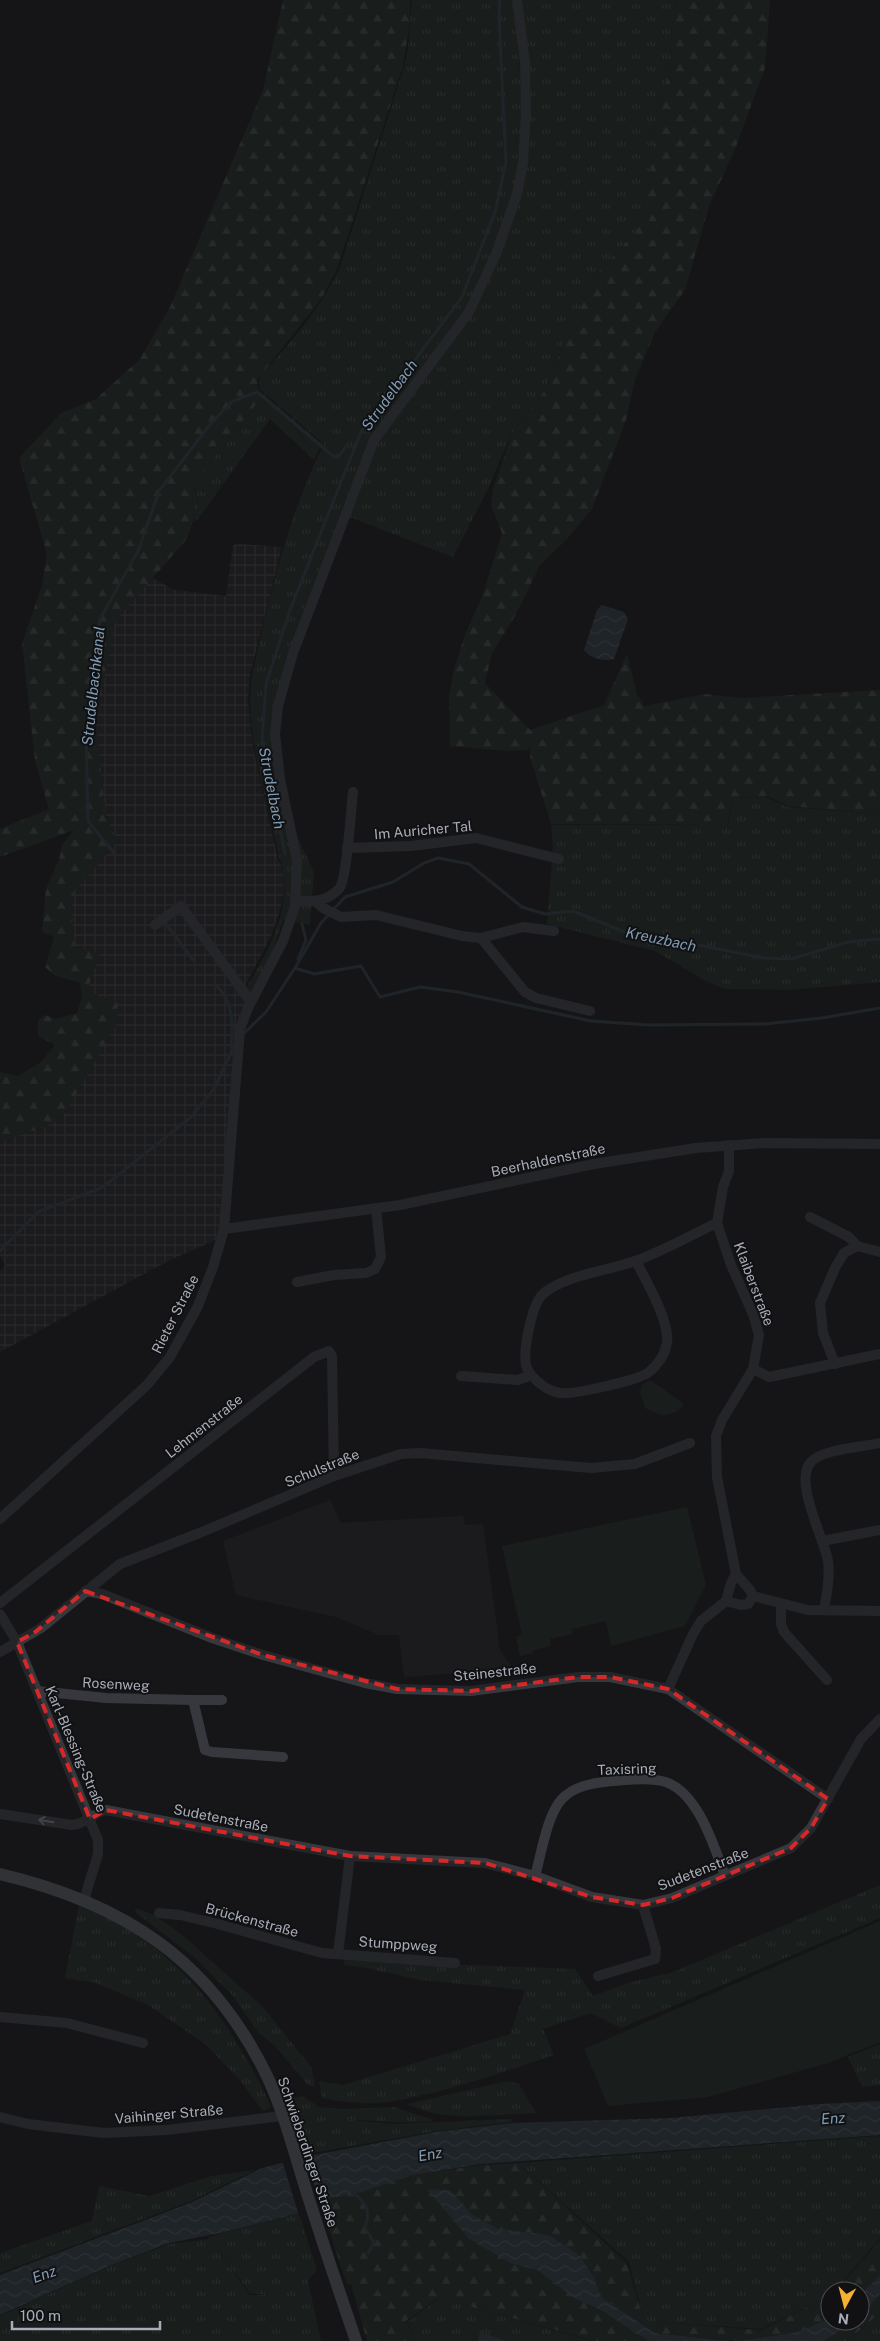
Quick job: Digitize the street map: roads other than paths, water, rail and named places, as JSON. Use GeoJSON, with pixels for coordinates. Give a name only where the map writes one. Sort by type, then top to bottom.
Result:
{"type":"FeatureCollection","features":[{"type":"Feature","properties":{"kind":"main road","name":"Schwieberdinger Straße"},"geometry":{"type":"LineString","coordinates":[[0,1874],[44,1885],[116,1914],[148,1934],[182,1960],[225,2007],[247,2040],[267,2077],[293,2148],[356,2341]]}},
{"type":"Feature","properties":{"kind":"street","name":"Rieter Straße"},"geometry":{"type":"LineString","coordinates":[[0,1519],[129,1403],[159,1371],[181,1338],[198,1306],[213,1266],[224,1229],[238,1047],[242,1024],[251,1002],[284,941],[296,901],[297,860],[280,779],[275,734],[280,693],[302,625],[374,440],[469,312],[489,271],[510,219],[521,176],[526,132],[525,63],[517,0]]}},
{"type":"Feature","properties":{"kind":"street"},"geometry":{"type":"LineString","coordinates":[[320,905],[342,885],[353,792]]}},
{"type":"Feature","properties":{"kind":"street","name":"Im Auricher Tal"},"geometry":{"type":"LineString","coordinates":[[347,848],[411,846],[476,838],[559,859]]}},
{"type":"Feature","properties":{"kind":"street"},"geometry":{"type":"LineString","coordinates":[[296,901],[320,905],[341,916],[376,915],[462,936],[481,938],[522,927],[554,931]]}},
{"type":"Feature","properties":{"kind":"street"},"geometry":{"type":"LineString","coordinates":[[161,921],[181,906],[251,1002]]}},
{"type":"Feature","properties":{"kind":"street"},"geometry":{"type":"LineString","coordinates":[[481,938],[525,992],[536,998],[590,1011]]}},
{"type":"Feature","properties":{"kind":"street","name":"Beerhaldenstraße"},"geometry":{"type":"LineString","coordinates":[[224,1229],[376,1208],[463,1193],[594,1164],[696,1148],[729,1145],[880,1144]]}},
{"type":"Feature","properties":{"kind":"street","name":"Klaiberstraße"},"geometry":{"type":"LineString","coordinates":[[729,1145],[728,1172],[723,1187],[717,1223],[730,1265],[753,1314],[760,1335],[753,1369],[722,1420],[716,1436],[716,1477],[736,1574]]}},
{"type":"Feature","properties":{"kind":"street"},"geometry":{"type":"LineString","coordinates":[[297,1282],[334,1275],[366,1273],[375,1269],[382,1256],[376,1208]]}},
{"type":"Feature","properties":{"kind":"street"},"geometry":{"type":"LineString","coordinates":[[810,1218],[849,1237],[857,1246],[880,1252]]}},
{"type":"Feature","properties":{"kind":"street"},"geometry":{"type":"LineString","coordinates":[[636,1261],[663,1320],[667,1341],[663,1355],[648,1374],[572,1393],[560,1393],[549,1390],[538,1383],[526,1367],[525,1357],[532,1315],[537,1301],[544,1293],[572,1280],[636,1261],[717,1223]]}},
{"type":"Feature","properties":{"kind":"street"},"geometry":{"type":"LineString","coordinates":[[834,1364],[823,1333],[820,1303],[835,1268],[844,1253],[857,1246]]}},
{"type":"Feature","properties":{"kind":"street","name":"Lehmenstraße"},"geometry":{"type":"LineString","coordinates":[[0,1603],[314,1357],[329,1351],[332,1356],[334,1476]]}},
{"type":"Feature","properties":{"kind":"street"},"geometry":{"type":"LineString","coordinates":[[753,1369],[769,1378],[880,1354]]}},
{"type":"Feature","properties":{"kind":"street"},"geometry":{"type":"LineString","coordinates":[[461,1376],[518,1380],[531,1375]]}},
{"type":"Feature","properties":{"kind":"street","name":"Schulstraße"},"geometry":{"type":"LineString","coordinates":[[0,1652],[40,1628],[120,1564],[261,1508],[334,1476],[401,1454],[420,1453],[591,1468],[635,1464],[690,1443]]}},
{"type":"Feature","properties":{"kind":"street"},"geometry":{"type":"LineString","coordinates":[[824,1610],[829,1573],[807,1488],[806,1475],[809,1463],[818,1456],[880,1443]]}},
{"type":"Feature","properties":{"kind":"street"},"geometry":{"type":"LineString","coordinates":[[822,1542],[880,1530]]}},
{"type":"Feature","properties":{"kind":"street"},"geometry":{"type":"LineString","coordinates":[[668,1688],[701,1621],[726,1601],[730,1583],[736,1574],[753,1596],[781,1604],[808,1610],[880,1611]]}},
{"type":"Feature","properties":{"kind":"street","name":"Steinestraße"},"geometry":{"type":"LineString","coordinates":[[85,1591],[102,1594],[212,1638],[263,1655],[365,1683],[397,1688],[472,1691],[578,1677],[610,1677],[668,1688],[828,1799]]}},
{"type":"Feature","properties":{"kind":"street"},"geometry":{"type":"LineString","coordinates":[[726,1601],[741,1605],[748,1604],[753,1596]]}},
{"type":"Feature","properties":{"kind":"street"},"geometry":{"type":"LineString","coordinates":[[781,1604],[780,1624],[784,1632],[827,1680]]}},
{"type":"Feature","properties":{"kind":"street","name":"Karl-Blessing-Straße"},"geometry":{"type":"LineString","coordinates":[[0,1614],[17,1642],[90,1819],[98,1846],[84,1900]]}},
{"type":"Feature","properties":{"kind":"street","name":"Rosenweg"},"geometry":{"type":"LineString","coordinates":[[37,1691],[106,1698],[222,1700]]}},
{"type":"Feature","properties":{"kind":"street"},"geometry":{"type":"LineString","coordinates":[[193,1700],[205,1750],[283,1757]]}},
{"type":"Feature","properties":{"kind":"street","name":"Sudetenstraße"},"geometry":{"type":"LineString","coordinates":[[0,1814],[72,1825],[82,1824],[98,1812],[106,1810],[350,1856],[486,1863],[535,1876],[592,1897],[643,1904],[672,1898],[791,1848],[811,1828],[861,1739],[876,1730],[880,1719]]}},
{"type":"Feature","properties":{"kind":"street","name":"Taxisring"},"geometry":{"type":"LineString","coordinates":[[535,1876],[552,1819],[560,1800],[580,1786],[593,1783],[652,1779],[664,1781],[677,1788],[688,1800],[711,1836],[725,1876]]}},
{"type":"Feature","properties":{"kind":"street"},"geometry":{"type":"LineString","coordinates":[[338,1954],[350,1856]]}},
{"type":"Feature","properties":{"kind":"street"},"geometry":{"type":"LineString","coordinates":[[598,1976],[655,1959],[656,1949],[643,1904]]}},
{"type":"Feature","properties":{"kind":"street","name":"Brückenstraße"},"geometry":{"type":"LineString","coordinates":[[159,1913],[180,1915],[322,1953],[338,1954]]}},
{"type":"Feature","properties":{"kind":"street","name":"Stumppweg"},"geometry":{"type":"LineString","coordinates":[[338,1954],[455,1963]]}},
{"type":"Feature","properties":{"kind":"street"},"geometry":{"type":"LineString","coordinates":[[0,2017],[66,2023],[144,2043]]}},
{"type":"Feature","properties":{"kind":"street","name":"Vaihinger Straße"},"geometry":{"type":"LineString","coordinates":[[0,2117],[28,2124],[104,2133],[167,2130],[282,2116]]}},
{"type":"Feature","properties":{"kind":"water"},"geometry":{"type":"Polygon","coordinates":[[[602,605],[624,612],[628,619],[614,659],[610,660],[593,657],[584,650],[597,610],[602,605]]]}},
{"type":"Feature","properties":{"kind":"water","name":"Enz"},"geometry":{"type":"Polygon","coordinates":[[[880,2101],[880,2135],[480,2164],[414,2175],[355,2194],[319,2200],[299,2213],[225,2232],[169,2243],[109,2266],[0,2315],[0,2275],[190,2203],[262,2168],[304,2157],[436,2132],[513,2123],[672,2118],[820,2104],[880,2101]]]}},
{"type":"Feature","properties":{"kind":"water"},"geometry":{"type":"Polygon","coordinates":[[[427,2189],[450,2190],[473,2215],[499,2229],[549,2235],[580,2256],[594,2278],[601,2297],[655,2333],[730,2341],[650,2341],[603,2311],[574,2298],[537,2270],[510,2263],[469,2239],[427,2189]]]}},
{"type":"Feature","properties":{"kind":"water"},"geometry":{"type":"Polygon","coordinates":[[[880,2275],[880,2294],[870,2306],[870,2285],[880,2275]]]}},
{"type":"Feature","properties":{"kind":"water"},"geometry":{"type":"Polygon","coordinates":[[[820,2322],[820,2331],[840,2331],[824,2341],[739,2341],[798,2332],[820,2322]]]}},
{"type":"Feature","properties":{"kind":"water"},"geometry":{"type":"Polygon","coordinates":[[[480,2331],[505,2341],[478,2341],[480,2331]]]}},
{"type":"Feature","properties":{"kind":"waterway","name":"Strudelbach"},"geometry":{"type":"LineString","coordinates":[[285,854],[262,739],[266,684],[290,610],[361,432],[462,297],[495,212],[506,162],[499,18],[500,0]]}},
{"type":"Feature","properties":{"kind":"waterway","name":"Strudelbachkanal"},"geometry":{"type":"LineString","coordinates":[[114,853],[88,821],[86,729],[100,619],[139,549],[159,491],[212,422],[233,401],[257,392],[333,456],[340,455],[346,446],[355,447]]}},
{"type":"Feature","properties":{"kind":"waterway","name":"Kreuzbach"},"geometry":{"type":"LineString","coordinates":[[880,939],[848,942],[791,959],[764,958],[693,944],[632,935],[573,911],[545,914],[522,907],[469,864],[438,858],[424,863],[393,882],[345,897],[321,923],[295,968],[314,974],[361,966],[380,997],[420,987],[458,992],[591,1021],[649,1025],[765,1024],[822,1018],[880,1008]]}},
{"type":"Feature","properties":{"kind":"waterway","name":"Strudelbachkanal"},"geometry":{"type":"LineString","coordinates":[[166,924],[193,960]]}},
{"type":"Feature","properties":{"kind":"waterway","name":"Strudelbach"},"geometry":{"type":"LineString","coordinates":[[298,959],[306,940],[302,924]]}},
{"type":"Feature","properties":{"kind":"waterway","name":"Strudelbach"},"geometry":{"type":"LineString","coordinates":[[242,1035],[266,1012],[295,968]]}},
{"type":"Feature","properties":{"kind":"waterway","name":"Strudelbachkanal"},"geometry":{"type":"LineString","coordinates":[[215,984],[226,998],[229,1006],[232,1022],[231,1048]]}},
{"type":"Feature","properties":{"kind":"waterway","name":"Strudelbach"},"geometry":{"type":"LineString","coordinates":[[0,1251],[38,1212],[103,1187],[191,1117],[214,1089],[235,1044]]}},
{"type":"Feature","properties":{"kind":"waterway"},"geometry":{"type":"LineString","coordinates":[[355,2194],[365,2205],[368,2212],[365,2227],[374,2243],[368,2253]]}}]}
